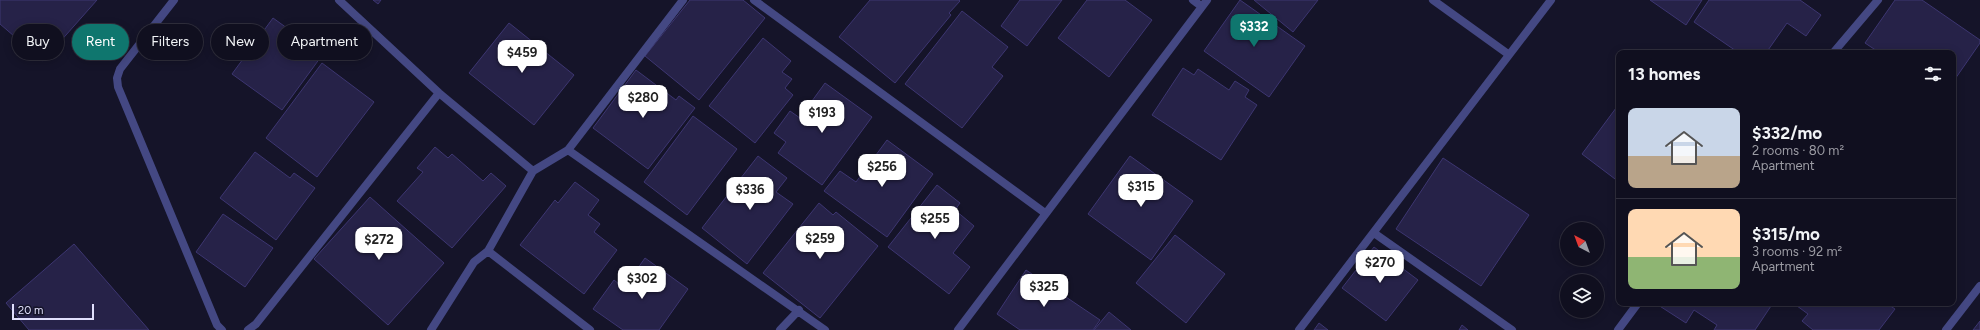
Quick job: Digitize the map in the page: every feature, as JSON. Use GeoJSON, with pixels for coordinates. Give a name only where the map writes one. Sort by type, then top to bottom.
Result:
{"type":"FeatureCollection","features":[{"type":"Feature","properties":{"kind":"street"},"geometry":{"type":"LineString","coordinates":[[174,0],[120,69],[117,78],[118,87],[217,325],[222,330]]}},
{"type":"Feature","properties":{"kind":"street"},"geometry":{"type":"LineString","coordinates":[[339,0],[440,93],[533,171]]}},
{"type":"Feature","properties":{"kind":"street"},"geometry":{"type":"LineString","coordinates":[[432,330],[474,262],[488,251],[533,171],[568,150],[683,0]]}},
{"type":"Feature","properties":{"kind":"street"},"geometry":{"type":"LineString","coordinates":[[754,0],[1045,213]]}},
{"type":"Feature","properties":{"kind":"street"},"geometry":{"type":"LineString","coordinates":[[1193,0],[1201,6]]}},
{"type":"Feature","properties":{"kind":"street"},"geometry":{"type":"LineString","coordinates":[[958,330],[1207,0]]}},
{"type":"Feature","properties":{"kind":"street"},"geometry":{"type":"LineString","coordinates":[[1433,0],[1508,54]]}},
{"type":"Feature","properties":{"kind":"street"},"geometry":{"type":"LineString","coordinates":[[1299,330],[1374,233],[1508,54],[1551,0]]}},
{"type":"Feature","properties":{"kind":"street"},"geometry":{"type":"LineString","coordinates":[[1836,50],[1878,0]]}},
{"type":"Feature","properties":{"kind":"street"},"geometry":{"type":"LineString","coordinates":[[248,330],[256,324],[440,93]]}},
{"type":"Feature","properties":{"kind":"street"},"geometry":{"type":"LineString","coordinates":[[568,150],[799,310],[825,330]]}},
{"type":"Feature","properties":{"kind":"street"},"geometry":{"type":"LineString","coordinates":[[1374,233],[1512,330]]}},
{"type":"Feature","properties":{"kind":"street"},"geometry":{"type":"LineString","coordinates":[[488,251],[590,330]]}},
{"type":"Feature","properties":{"kind":"street"},"geometry":{"type":"LineString","coordinates":[[1946,330],[1980,286]]}},
{"type":"Feature","properties":{"kind":"street"},"geometry":{"type":"LineString","coordinates":[[1618,330],[1636,306]]}},
{"type":"Feature","properties":{"kind":"street"},"geometry":{"type":"LineString","coordinates":[[780,330],[799,310]]}},
{"type":"Feature","properties":{"kind":"building"},"geometry":{"type":"Polygon","coordinates":[[[0,0],[97,0],[76,24],[72,24],[72,28],[64,37],[64,24],[12,24],[12,34],[0,24],[0,0]]]}},
{"type":"Feature","properties":{"kind":"building"},"geometry":{"type":"Polygon","coordinates":[[[373,0],[381,0],[378,4],[373,0]]]}},
{"type":"Feature","properties":{"kind":"building"},"geometry":{"type":"Polygon","coordinates":[[[690,0],[743,0],[765,18],[699,100],[645,56],[690,0]]]}},
{"type":"Feature","properties":{"kind":"building"},"geometry":{"type":"Polygon","coordinates":[[[870,0],[960,1],[949,13],[951,15],[895,83],[839,37],[870,0]]]}},
{"type":"Feature","properties":{"kind":"building"},"geometry":{"type":"Polygon","coordinates":[[[1020,0],[1062,0],[1027,46],[1001,26],[1020,0]]]}},
{"type":"Feature","properties":{"kind":"building"},"geometry":{"type":"Polygon","coordinates":[[[1087,0],[1125,0],[1152,20],[1109,77],[1058,38],[1087,0]]]}},
{"type":"Feature","properties":{"kind":"building"},"geometry":{"type":"Polygon","coordinates":[[[1240,0],[1305,46],[1269,97],[1204,51],[1240,0]]]}},
{"type":"Feature","properties":{"kind":"building"},"geometry":{"type":"Polygon","coordinates":[[[1254,0],[1318,0],[1293,32],[1254,0]]]}},
{"type":"Feature","properties":{"kind":"building"},"geometry":{"type":"Polygon","coordinates":[[[1650,0],[1702,0],[1686,25],[1650,0]]]}},
{"type":"Feature","properties":{"kind":"building"},"geometry":{"type":"Polygon","coordinates":[[[1709,0],[1800,0],[1821,15],[1806,36],[1787,23],[1768,50],[1735,50],[1694,22],[1709,0]]]}},
{"type":"Feature","properties":{"kind":"building"},"geometry":{"type":"Polygon","coordinates":[[[1895,0],[1922,0],[1980,40],[1980,43],[1956,78],[1956,50],[1876,50],[1865,43],[1895,0]]]}},
{"type":"Feature","properties":{"kind":"building"},"geometry":{"type":"Polygon","coordinates":[[[962,11],[1008,47],[992,67],[1003,76],[962,128],[905,84],[962,11]]]}},
{"type":"Feature","properties":{"kind":"building"},"geometry":{"type":"Polygon","coordinates":[[[273,18],[281,24],[277,24],[277,60],[319,60],[282,110],[232,74],[242,60],[269,60],[269,24],[273,18]]]}},
{"type":"Feature","properties":{"kind":"building"},"geometry":{"type":"Polygon","coordinates":[[[509,23],[574,75],[534,125],[469,73],[509,23]]]}},
{"type":"Feature","properties":{"kind":"building"},"geometry":{"type":"Polygon","coordinates":[[[763,38],[791,61],[782,72],[792,79],[785,88],[793,95],[755,143],[709,106],[763,38]]]}},
{"type":"Feature","properties":{"kind":"building"},"geometry":{"type":"Polygon","coordinates":[[[322,63],[374,102],[317,177],[266,138],[322,63]]]}},
{"type":"Feature","properties":{"kind":"building"},"geometry":{"type":"Polygon","coordinates":[[[1183,68],[1194,75],[1198,69],[1229,90],[1235,81],[1249,90],[1245,97],[1257,105],[1221,160],[1152,115],[1183,68]]]}},
{"type":"Feature","properties":{"kind":"building"},"geometry":{"type":"Polygon","coordinates":[[[636,70],[676,100],[679,96],[695,108],[648,169],[593,128],[636,70]]]}},
{"type":"Feature","properties":{"kind":"building"},"geometry":{"type":"Polygon","coordinates":[[[825,83],[872,117],[822,185],[778,153],[786,142],[774,133],[790,111],[807,123],[819,106],[812,101],[825,83]]]}},
{"type":"Feature","properties":{"kind":"building"},"geometry":{"type":"Polygon","coordinates":[[[1616,108],[1616,180],[1582,154],[1616,108]]]}},
{"type":"Feature","properties":{"kind":"building"},"geometry":{"type":"Polygon","coordinates":[[[693,116],[737,149],[687,215],[644,182],[693,116]]]}},
{"type":"Feature","properties":{"kind":"building"},"geometry":{"type":"Polygon","coordinates":[[[887,140],[933,174],[887,237],[824,191],[840,171],[856,182],[887,140]]]}},
{"type":"Feature","properties":{"kind":"building"},"geometry":{"type":"Polygon","coordinates":[[[435,147],[448,158],[452,154],[483,181],[491,173],[506,186],[452,248],[397,201],[423,172],[417,168],[435,147]]]}},
{"type":"Feature","properties":{"kind":"building"},"geometry":{"type":"Polygon","coordinates":[[[255,152],[290,178],[294,173],[315,188],[276,240],[220,198],[255,152]]]}},
{"type":"Feature","properties":{"kind":"building"},"geometry":{"type":"Polygon","coordinates":[[[758,156],[787,178],[776,192],[793,204],[747,264],[702,228],[758,156]]]}},
{"type":"Feature","properties":{"kind":"building"},"geometry":{"type":"Polygon","coordinates":[[[1130,156],[1193,201],[1151,260],[1088,214],[1130,156]]]}},
{"type":"Feature","properties":{"kind":"building"},"geometry":{"type":"Polygon","coordinates":[[[1443,158],[1529,215],[1481,286],[1396,229],[1443,158]]]}},
{"type":"Feature","properties":{"kind":"building"},"geometry":{"type":"Polygon","coordinates":[[[575,182],[599,200],[588,215],[600,224],[594,232],[617,250],[584,294],[520,245],[555,200],[558,203],[575,182]]]}},
{"type":"Feature","properties":{"kind":"building"},"geometry":{"type":"Polygon","coordinates":[[[937,185],[960,203],[955,210],[974,226],[953,253],[970,267],[949,294],[888,247],[937,185]]]}},
{"type":"Feature","properties":{"kind":"building"},"geometry":{"type":"Polygon","coordinates":[[[370,197],[444,263],[388,325],[314,259],[370,197]]]}},
{"type":"Feature","properties":{"kind":"building"},"geometry":{"type":"Polygon","coordinates":[[[819,203],[833,215],[836,212],[878,246],[820,318],[763,273],[819,203]]]}},
{"type":"Feature","properties":{"kind":"building"},"geometry":{"type":"Polygon","coordinates":[[[223,214],[273,248],[245,287],[196,252],[223,214]]]}},
{"type":"Feature","properties":{"kind":"building"},"geometry":{"type":"Polygon","coordinates":[[[1175,235],[1225,274],[1186,323],[1136,283],[1175,235]]]}},
{"type":"Feature","properties":{"kind":"building"},"geometry":{"type":"Polygon","coordinates":[[[74,244],[149,330],[29,330],[6,303],[74,244]]]}},
{"type":"Feature","properties":{"kind":"building"},"geometry":{"type":"Polygon","coordinates":[[[1374,247],[1418,280],[1386,321],[1342,288],[1374,247]]]}},
{"type":"Feature","properties":{"kind":"building"},"geometry":{"type":"Polygon","coordinates":[[[645,258],[688,289],[659,330],[623,330],[593,309],[614,280],[624,288],[645,258]]]}},
{"type":"Feature","properties":{"kind":"building"},"geometry":{"type":"Polygon","coordinates":[[[1026,270],[1100,320],[1093,330],[1020,330],[997,314],[1026,270]]]}},
{"type":"Feature","properties":{"kind":"building"},"geometry":{"type":"Polygon","coordinates":[[[1660,306],[1771,306],[1755,330],[1714,330],[1717,325],[1694,310],[1686,323],[1660,306]]]}},
{"type":"Feature","properties":{"kind":"building"},"geometry":{"type":"Polygon","coordinates":[[[1797,306],[1890,306],[1895,309],[1879,330],[1813,330],[1802,321],[1808,314],[1797,306]]]}},
{"type":"Feature","properties":{"kind":"building"},"geometry":{"type":"Polygon","coordinates":[[[1109,312],[1131,330],[1094,330],[1109,312]]]}},
{"type":"Feature","properties":{"kind":"building"},"geometry":{"type":"Polygon","coordinates":[[[1980,321],[1980,330],[1973,330],[1980,321]]]}},
{"type":"Feature","properties":{"kind":"building"},"geometry":{"type":"Polygon","coordinates":[[[1319,323],[1328,330],[1314,330],[1319,323]]]}},
{"type":"Feature","properties":{"kind":"building"},"geometry":{"type":"Polygon","coordinates":[[[1462,325],[1468,330],[1459,330],[1462,325]]]}}]}
